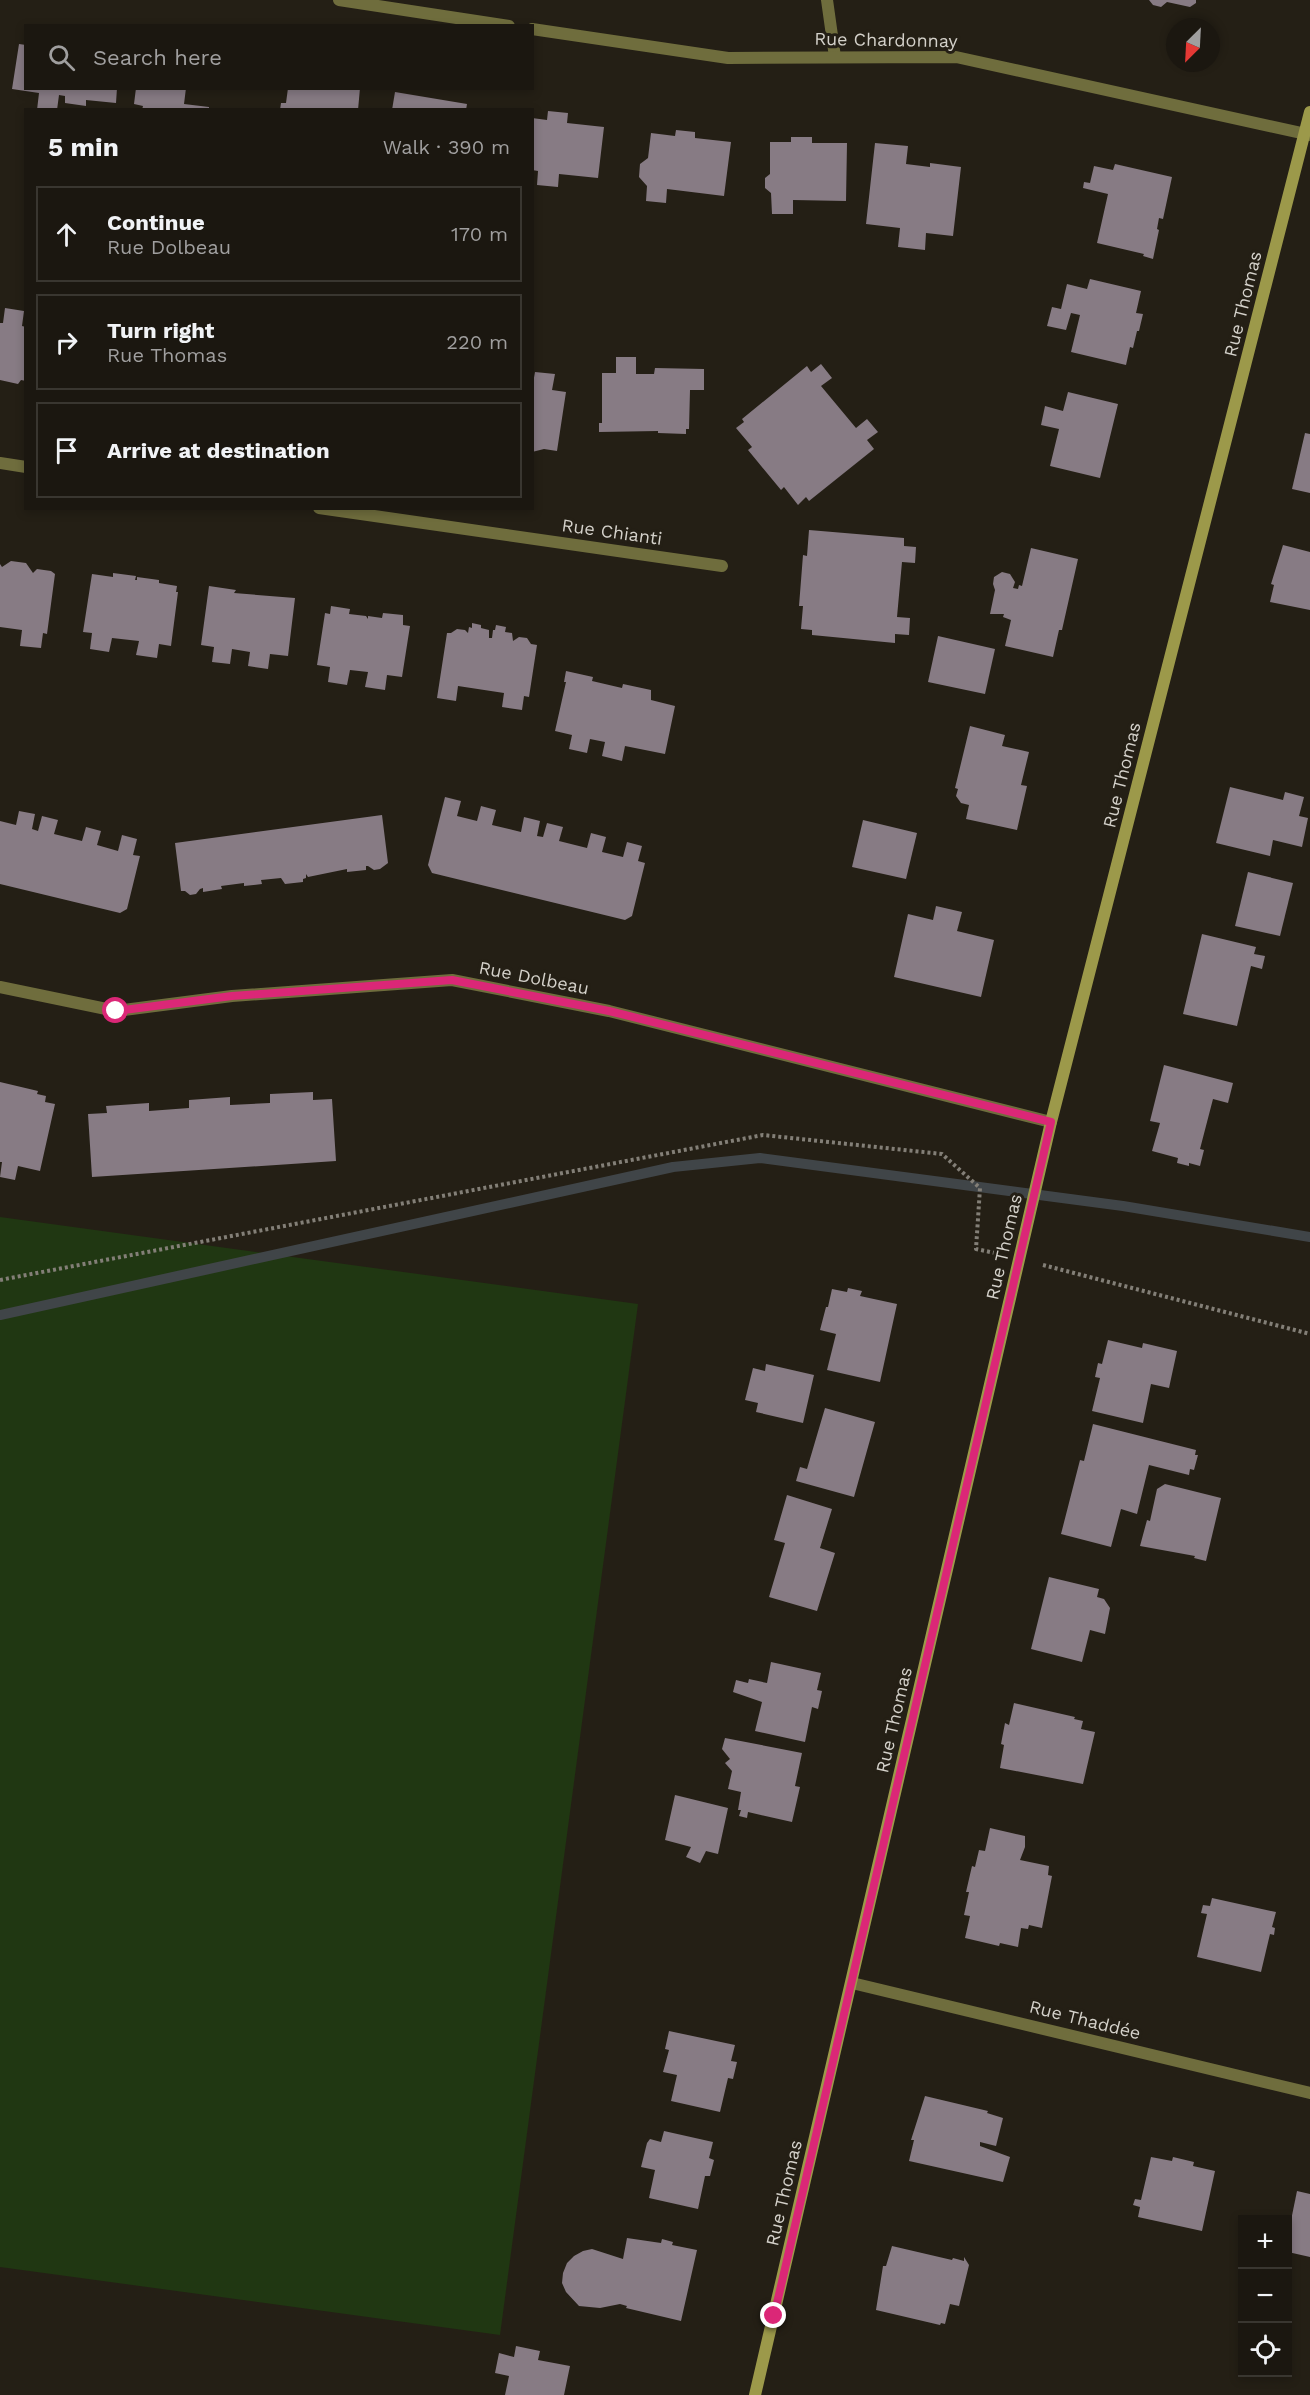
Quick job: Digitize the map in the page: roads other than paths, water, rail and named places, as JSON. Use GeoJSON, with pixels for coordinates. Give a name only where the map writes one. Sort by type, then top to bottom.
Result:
{"type":"FeatureCollection","features":[{"type":"Feature","properties":{"kind":"street"},"geometry":{"type":"LineString","coordinates":[[345,0],[496,24]]}},
{"type":"Feature","properties":{"kind":"street"},"geometry":{"type":"LineString","coordinates":[[827,0],[835,57]]}},
{"type":"Feature","properties":{"kind":"street","name":"Rue Chardonnay"},"geometry":{"type":"LineString","coordinates":[[534,29],[728,58],[956,57],[1307,134]]}},
{"type":"Feature","properties":{"kind":"street","name":"Rue Thomas"},"geometry":{"type":"LineString","coordinates":[[755,2395],[1051,1122],[1307,134],[1310,112]]}},
{"type":"Feature","properties":{"kind":"street"},"geometry":{"type":"LineString","coordinates":[[0,463],[24,467]]}},
{"type":"Feature","properties":{"kind":"street","name":"Rue Chianti"},"geometry":{"type":"LineString","coordinates":[[333,510],[722,566]]}},
{"type":"Feature","properties":{"kind":"street","name":"Rue Dolbeau"},"geometry":{"type":"LineString","coordinates":[[0,987],[116,1011],[232,996],[452,980],[609,1011],[1051,1122]]}},
{"type":"Feature","properties":{"kind":"street","name":"Rue Thaddée"},"geometry":{"type":"LineString","coordinates":[[852,1983],[1310,2093]]}},
{"type":"Feature","properties":{"kind":"waterway"},"geometry":{"type":"LineString","coordinates":[[0,1315],[673,1167],[760,1158],[1123,1206],[1310,1237]]}}]}
